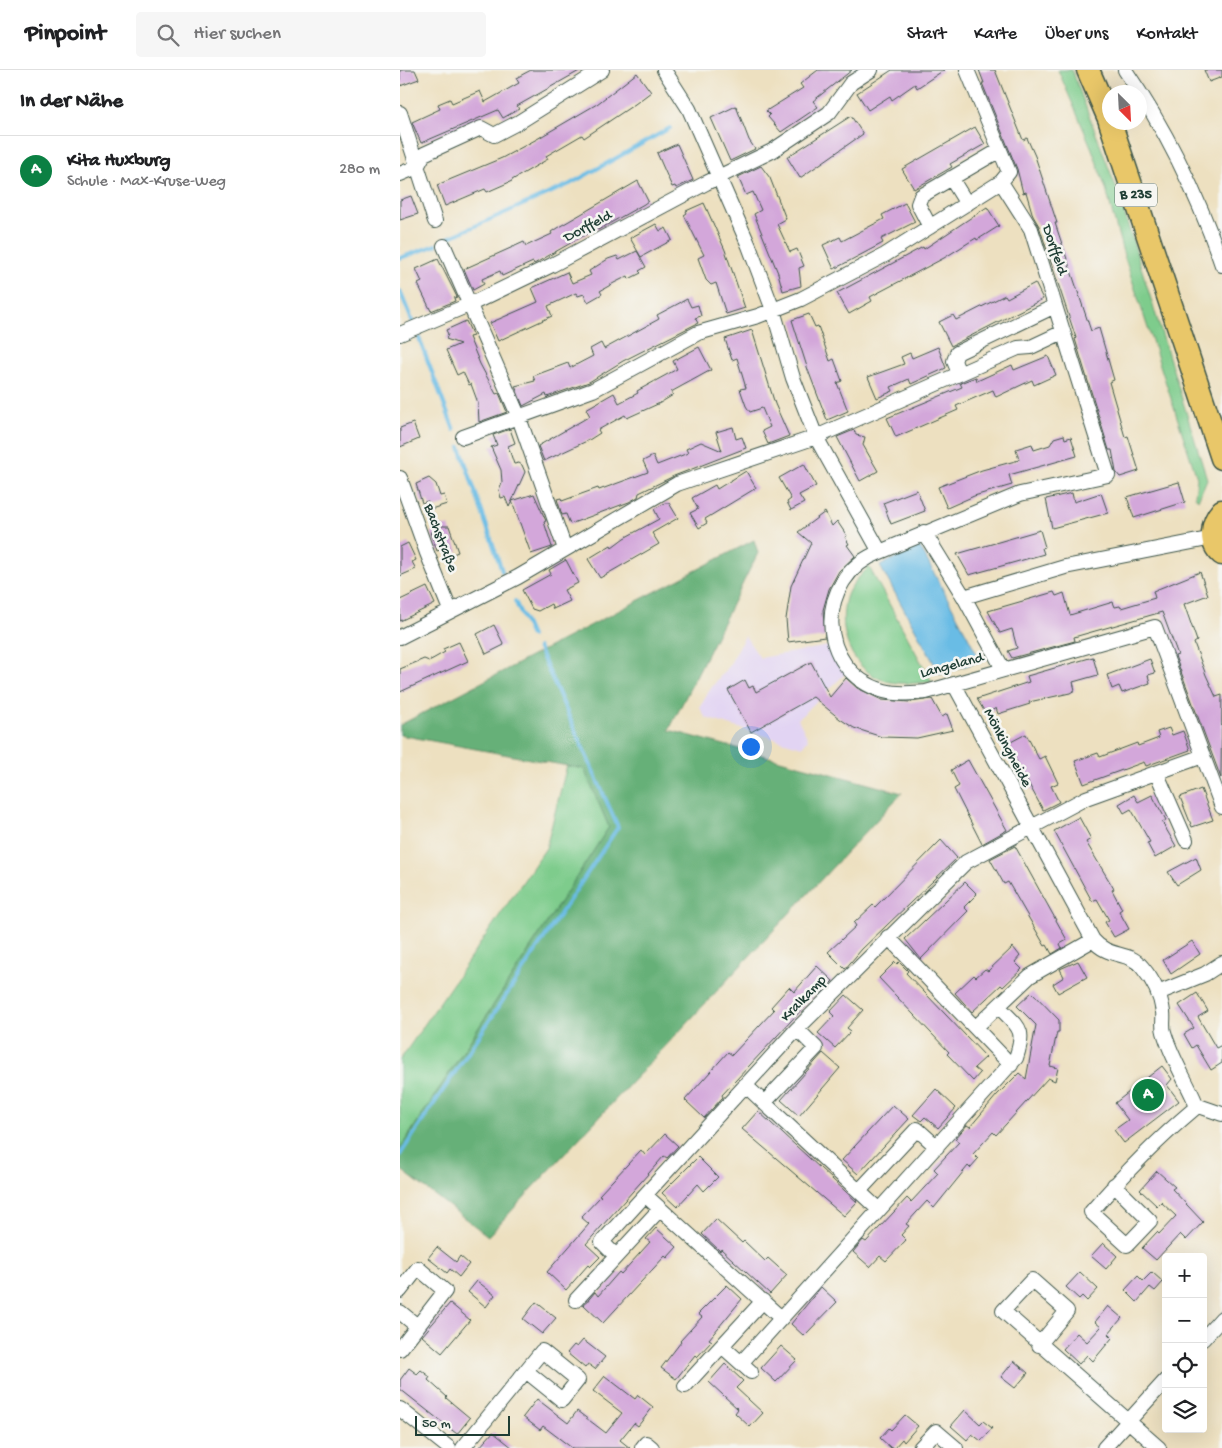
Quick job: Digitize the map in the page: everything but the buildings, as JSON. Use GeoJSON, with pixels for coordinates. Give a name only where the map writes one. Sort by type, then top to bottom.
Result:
{"type":"FeatureCollection","features":[{"type":"Feature","properties":{"kind":"main road","name":"B 235"},"geometry":{"type":"LineString","coordinates":[[1088,70],[1102,103]]}},
{"type":"Feature","properties":{"kind":"main road","name":"B 235"},"geometry":{"type":"LineString","coordinates":[[1113,130],[1222,458]]}},
{"type":"Feature","properties":{"kind":"main road"},"geometry":{"type":"LineString","coordinates":[[1218,546],[1213,527],[1222,511]]}},
{"type":"Feature","properties":{"kind":"street"},"geometry":{"type":"LineString","coordinates":[[400,174],[418,167],[424,154],[481,128],[494,135],[519,122],[602,70]]}},
{"type":"Feature","properties":{"kind":"street"},"geometry":{"type":"LineString","coordinates":[[664,70],[689,109],[749,246],[772,310],[793,378],[816,437],[880,552]]}},
{"type":"Feature","properties":{"kind":"street","name":"Dorffeld"},"geometry":{"type":"LineString","coordinates":[[400,334],[422,326],[552,265],[772,151],[829,113],[851,83],[870,70]]}},
{"type":"Feature","properties":{"kind":"street"},"geometry":{"type":"LineString","coordinates":[[463,437],[518,415],[593,390],[698,333],[801,299],[885,255],[1001,182],[1008,172],[967,70]]}},
{"type":"Feature","properties":{"kind":"street"},"geometry":{"type":"LineString","coordinates":[[1125,70],[1163,128],[1185,170],[1209,227],[1222,266]]}},
{"type":"Feature","properties":{"kind":"street"},"geometry":{"type":"LineString","coordinates":[[400,113],[435,221]]}},
{"type":"Feature","properties":{"kind":"street"},"geometry":{"type":"LineString","coordinates":[[930,227],[918,204],[921,196],[1000,150]]}},
{"type":"Feature","properties":{"kind":"street"},"geometry":{"type":"LineString","coordinates":[[951,178],[967,204]]}},
{"type":"Feature","properties":{"kind":"street","name":"Dorffeld"},"geometry":{"type":"LineString","coordinates":[[1001,182],[1031,229],[1084,398]]}},
{"type":"Feature","properties":{"kind":"street"},"geometry":{"type":"LineString","coordinates":[[444,246],[518,415],[566,549]]}},
{"type":"Feature","properties":{"kind":"street"},"geometry":{"type":"LineString","coordinates":[[959,373],[954,361],[957,353],[1055,306]]}},
{"type":"Feature","properties":{"kind":"street"},"geometry":{"type":"LineString","coordinates":[[1009,328],[1018,348]]}},
{"type":"Feature","properties":{"kind":"street"},"geometry":{"type":"LineString","coordinates":[[400,637],[505,583],[677,484],[816,437],[959,373],[1018,348],[1031,347],[1063,332]]}},
{"type":"Feature","properties":{"kind":"street","name":"Langeland"},"geometry":{"type":"LineString","coordinates":[[1084,398],[1108,474],[1020,494],[865,557],[855,564],[838,589],[833,601],[832,634],[840,656],[859,678],[884,690],[909,693],[926,692],[1155,628],[1204,756]]}},
{"type":"Feature","properties":{"kind":"street","name":"Bachstraße"},"geometry":{"type":"LineString","coordinates":[[400,478],[450,610]]}},
{"type":"Feature","properties":{"kind":"street","name":"Langeland"},"geometry":{"type":"LineString","coordinates":[[924,532],[964,597],[1003,669]]}},
{"type":"Feature","properties":{"kind":"street"},"geometry":{"type":"LineString","coordinates":[[964,597],[1065,566],[1218,546]]}},
{"type":"Feature","properties":{"kind":"street","name":"Mönkingheide"},"geometry":{"type":"LineString","coordinates":[[954,684],[1093,940]]}},
{"type":"Feature","properties":{"kind":"street"},"geometry":{"type":"LineString","coordinates":[[1031,828],[1086,798],[1158,774],[1204,756],[1222,807]]}},
{"type":"Feature","properties":{"kind":"street"},"geometry":{"type":"LineString","coordinates":[[1158,774],[1186,840]]}},
{"type":"Feature","properties":{"kind":"street","name":"Kralkamp"},"geometry":{"type":"LineString","coordinates":[[616,1256],[602,1242],[796,1029],[966,862],[1031,828]]}},
{"type":"Feature","properties":{"kind":"street"},"geometry":{"type":"LineString","coordinates":[[888,937],[1011,1065]]}},
{"type":"Feature","properties":{"kind":"street"},"geometry":{"type":"LineString","coordinates":[[976,1027],[1030,976],[1093,940],[1105,952],[1123,956],[1138,963],[1158,993],[1163,1013],[1164,1031],[1196,1104],[1222,1114]]}},
{"type":"Feature","properties":{"kind":"street"},"geometry":{"type":"LineString","coordinates":[[1158,993],[1205,974],[1222,962]]}},
{"type":"Feature","properties":{"kind":"street"},"geometry":{"type":"LineString","coordinates":[[722,1346],[746,1368],[781,1318],[1011,1065],[1016,1058],[1022,1034],[1018,1027],[998,1007]]}},
{"type":"Feature","properties":{"kind":"street"},"geometry":{"type":"LineString","coordinates":[[764,1103],[816,1048],[796,1029]]}},
{"type":"Feature","properties":{"kind":"street"},"geometry":{"type":"LineString","coordinates":[[745,1085],[879,1210]]}},
{"type":"Feature","properties":{"kind":"street"},"geometry":{"type":"LineString","coordinates":[[1114,1185],[1133,1164],[1194,1109],[1196,1104]]}},
{"type":"Feature","properties":{"kind":"street"},"geometry":{"type":"LineString","coordinates":[[859,1191],[917,1129],[937,1147]]}},
{"type":"Feature","properties":{"kind":"street"},"geometry":{"type":"LineString","coordinates":[[645,1195],[781,1318]]}},
{"type":"Feature","properties":{"kind":"street"},"geometry":{"type":"LineString","coordinates":[[576,1300],[660,1209]]}},
{"type":"Feature","properties":{"kind":"street"},"geometry":{"type":"LineString","coordinates":[[400,1291],[418,1268],[445,1291],[400,1349]]}},
{"type":"Feature","properties":{"kind":"street"},"geometry":{"type":"LineString","coordinates":[[1039,1345],[1068,1311],[1032,1280],[1003,1311],[1039,1345],[1159,1448]]}},
{"type":"Feature","properties":{"kind":"street"},"geometry":{"type":"LineString","coordinates":[[685,1386],[763,1301]]}},
{"type":"Feature","properties":{"kind":"street"},"geometry":{"type":"LineString","coordinates":[[400,1312],[417,1326]]}},
{"type":"Feature","properties":{"kind":"street"},"geometry":{"type":"LineString","coordinates":[[1207,1335],[1222,1318]]}},
{"type":"Feature","properties":{"kind":"street"},"geometry":{"type":"LineString","coordinates":[[463,1448],[526,1371]]}},
{"type":"Feature","properties":{"kind":"street"},"geometry":{"type":"LineString","coordinates":[[1104,1448],[1162,1384]]}},
{"type":"Feature","properties":{"kind":"street"},"geometry":{"type":"LineString","coordinates":[[400,1409],[449,1448]]}},
{"type":"Feature","properties":{"kind":"street"},"geometry":{"type":"LineString","coordinates":[[920,1448],[936,1431],[956,1448]]}},
{"type":"Feature","properties":{"kind":"street"},"geometry":{"type":"LineString","coordinates":[[642,1448],[646,1443],[652,1448]]}},
{"type":"Feature","properties":{"kind":"shaded area"},"geometry":{"type":"Polygon","coordinates":[[[745,636],[760,658],[829,646],[846,673],[798,719],[808,739],[802,747],[706,718],[700,708],[708,692],[730,664],[745,636]]]}},
{"type":"Feature","properties":{"kind":"green space"},"geometry":{"type":"Polygon","coordinates":[[[1058,70],[1072,70],[1117,190],[1207,479],[1198,500],[1195,496],[1197,478],[1122,249],[1106,189],[1092,149],[1058,70]]]}},
{"type":"Feature","properties":{"kind":"green space"},"geometry":{"type":"Polygon","coordinates":[[[754,540],[758,553],[669,730],[902,793],[488,1236],[400,1169],[400,1149],[609,827],[584,769],[400,735],[400,725],[754,540]]]}},
{"type":"Feature","properties":{"kind":"green space"},"geometry":{"type":"Polygon","coordinates":[[[869,567],[932,682],[903,683],[886,681],[874,676],[856,659],[845,636],[844,611],[848,593],[869,567]]]}},
{"type":"Feature","properties":{"kind":"green space"},"geometry":{"type":"Polygon","coordinates":[[[567,765],[585,769],[609,827],[400,1149],[400,1060],[546,848],[567,765]]]}},
{"type":"Feature","properties":{"kind":"water"},"geometry":{"type":"Polygon","coordinates":[[[919,545],[981,661],[940,674],[880,566],[919,545]]]}},
{"type":"Feature","properties":{"kind":"waterway"},"geometry":{"type":"LineString","coordinates":[[448,238],[570,184],[670,128]]}},
{"type":"Feature","properties":{"kind":"waterway"},"geometry":{"type":"LineString","coordinates":[[400,258],[436,245]]}},
{"type":"Feature","properties":{"kind":"waterway"},"geometry":{"type":"LineString","coordinates":[[400,291],[413,323]]}},
{"type":"Feature","properties":{"kind":"waterway"},"geometry":{"type":"LineString","coordinates":[[419,338],[454,430]]}},
{"type":"Feature","properties":{"kind":"waterway"},"geometry":{"type":"LineString","coordinates":[[460,447],[502,571]]}},
{"type":"Feature","properties":{"kind":"waterway"},"geometry":{"type":"LineString","coordinates":[[515,601],[531,636]]}},
{"type":"Feature","properties":{"kind":"waterway"},"geometry":{"type":"LineString","coordinates":[[400,1155],[618,827],[538,647]]}},
{"type":"Feature","properties":{"kind":"place","name":"Kita Huxburg"},"geometry":{"type":"Point","coordinates":[1148,1095]}}]}
